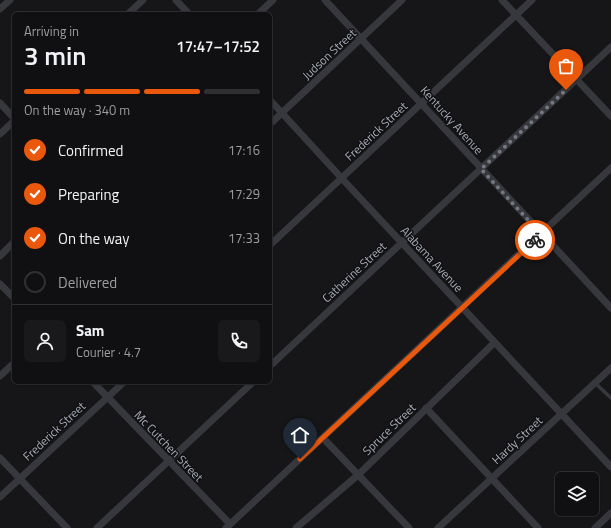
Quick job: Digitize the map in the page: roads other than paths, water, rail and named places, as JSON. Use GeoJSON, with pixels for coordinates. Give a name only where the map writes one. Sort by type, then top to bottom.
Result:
{"type":"FeatureCollection","features":[{"type":"Feature","properties":{"kind":"street"},"geometry":{"type":"LineString","coordinates":[[0,9],[10,0]]}},
{"type":"Feature","properties":{"kind":"street"},"geometry":{"type":"LineString","coordinates":[[130,12],[143,0]]}},
{"type":"Feature","properties":{"kind":"street"},"geometry":{"type":"LineString","coordinates":[[176,0],[187,12]]}},
{"type":"Feature","properties":{"kind":"street"},"geometry":{"type":"LineString","coordinates":[[260,12],[273,0]]}},
{"type":"Feature","properties":{"kind":"street","name":"Kentucky Avenue"},"geometry":{"type":"LineString","coordinates":[[325,0],[611,308]]}},
{"type":"Feature","properties":{"kind":"street","name":"Judson Street"},"geometry":{"type":"LineString","coordinates":[[272,122],[402,0]]}},
{"type":"Feature","properties":{"kind":"street"},"geometry":{"type":"LineString","coordinates":[[502,0],[610,113]]}},
{"type":"Feature","properties":{"kind":"street","name":"Frederick Street"},"geometry":{"type":"LineString","coordinates":[[272,243],[532,0]]}},
{"type":"Feature","properties":{"kind":"street","name":"Catherine Street"},"geometry":{"type":"LineString","coordinates":[[272,364],[611,47]]}},
{"type":"Feature","properties":{"kind":"street","name":"Alabama Avenue"},"geometry":{"type":"LineString","coordinates":[[272,102],[494,343],[611,467]]}},
{"type":"Feature","properties":{"kind":"street"},"geometry":{"type":"LineString","coordinates":[[0,103],[12,116]]}},
{"type":"Feature","properties":{"kind":"street"},"geometry":{"type":"LineString","coordinates":[[0,134],[12,123]]}},
{"type":"Feature","properties":{"kind":"street"},"geometry":{"type":"LineString","coordinates":[[230,527],[611,168]]}},
{"type":"Feature","properties":{"kind":"street"},"geometry":{"type":"LineString","coordinates":[[0,256],[12,244]]}},
{"type":"Feature","properties":{"kind":"street"},"geometry":{"type":"LineString","coordinates":[[0,284],[12,296]]}},
{"type":"Feature","properties":{"kind":"street","name":"Spruce Street"},"geometry":{"type":"LineString","coordinates":[[296,528],[358,474],[494,343]]}},
{"type":"Feature","properties":{"kind":"street"},"geometry":{"type":"LineString","coordinates":[[0,376],[12,365]]}},
{"type":"Feature","properties":{"kind":"street","name":"Hardy Street"},"geometry":{"type":"LineString","coordinates":[[438,528],[611,368]]}},
{"type":"Feature","properties":{"kind":"street","name":"Mc Cutchen Street"},"geometry":{"type":"LineString","coordinates":[[95,384],[230,527]]}},
{"type":"Feature","properties":{"kind":"street","name":"Frederick Street"},"geometry":{"type":"LineString","coordinates":[[0,497],[122,384]]}},
{"type":"Feature","properties":{"kind":"street"},"geometry":{"type":"LineString","coordinates":[[97,528],[251,384]]}},
{"type":"Feature","properties":{"kind":"street"},"geometry":{"type":"LineString","coordinates":[[426,408],[538,528]]}},
{"type":"Feature","properties":{"kind":"street"},"geometry":{"type":"LineString","coordinates":[[323,438],[409,528]]}},
{"type":"Feature","properties":{"kind":"street"},"geometry":{"type":"LineString","coordinates":[[0,458],[67,528]]}},
{"type":"Feature","properties":{"kind":"street"},"geometry":{"type":"LineString","coordinates":[[595,528],[611,513]]}},
{"type":"Feature","properties":{"kind":"lane"},"geometry":{"type":"LineString","coordinates":[[595,383],[611,398]]}}]}
